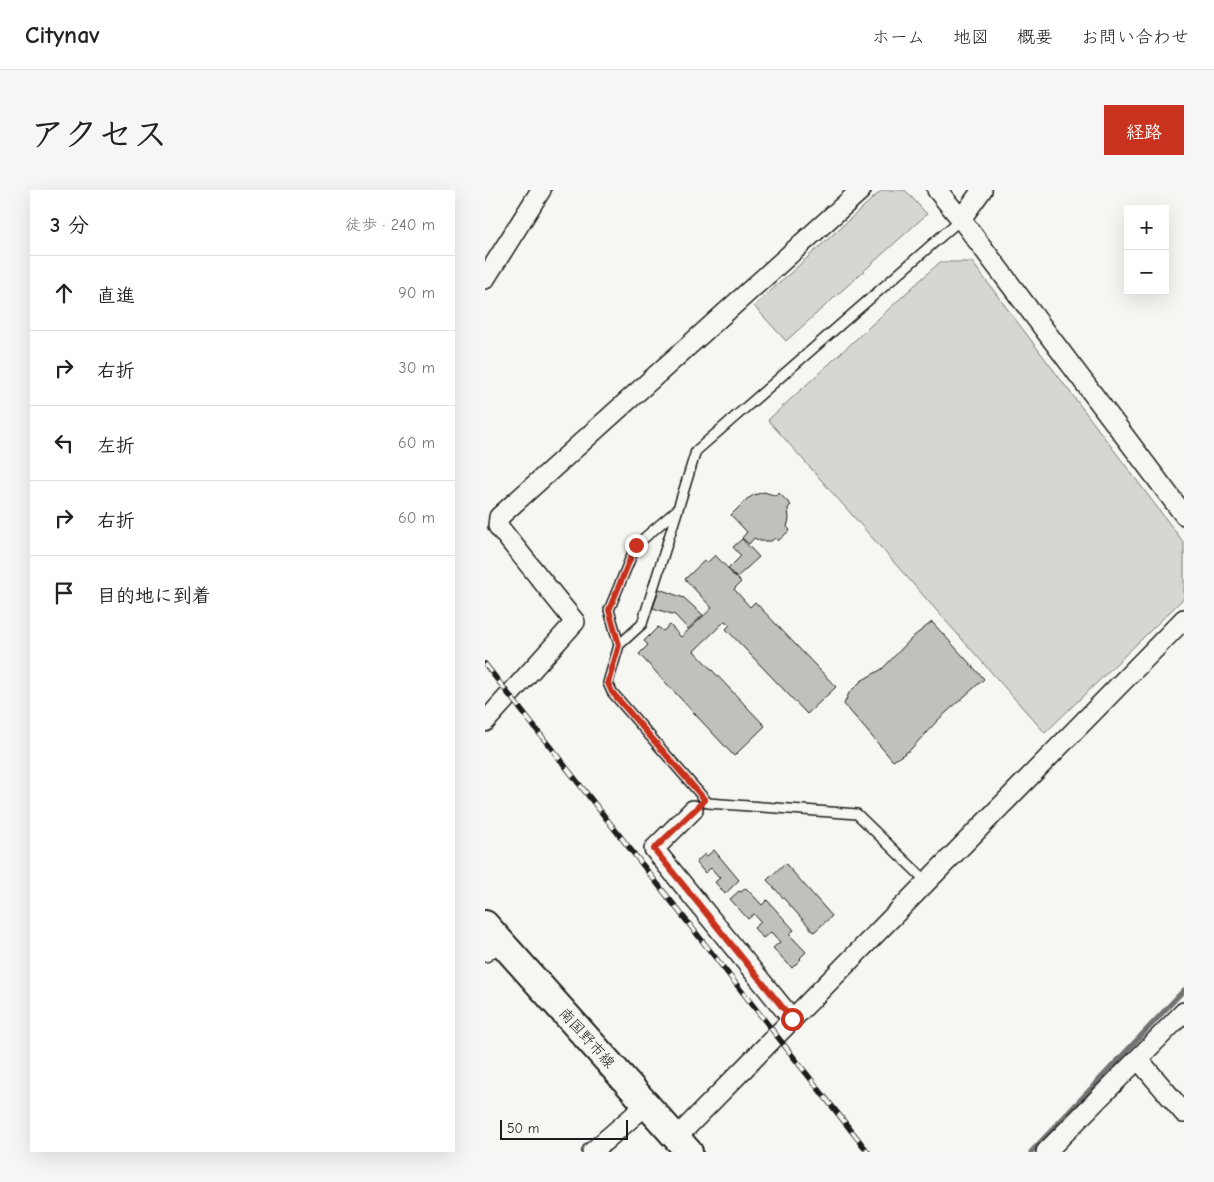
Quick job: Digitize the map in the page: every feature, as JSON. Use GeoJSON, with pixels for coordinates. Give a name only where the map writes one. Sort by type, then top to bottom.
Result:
{"type":"FeatureCollection","features":[{"type":"Feature","properties":{"kind":"main road","name":"南国野市線"},"geometry":{"type":"LineString","coordinates":[[490,938],[683,1145]]}},
{"type":"Feature","properties":{"kind":"street"},"geometry":{"type":"LineString","coordinates":[[485,279],[541,190]]}},
{"type":"Feature","properties":{"kind":"street"},"geometry":{"type":"LineString","coordinates":[[485,722],[575,622],[498,526],[499,517],[861,190]]}},
{"type":"Feature","properties":{"kind":"street"},"geometry":{"type":"LineString","coordinates":[[937,190],[961,219],[1184,515]]}},
{"type":"Feature","properties":{"kind":"street"},"geometry":{"type":"LineString","coordinates":[[961,219],[983,190]]}},
{"type":"Feature","properties":{"kind":"street"},"geometry":{"type":"LineString","coordinates":[[683,1145],[792,1019],[1184,619]]}},
{"type":"Feature","properties":{"kind":"street"},"geometry":{"type":"LineString","coordinates":[[699,805],[654,849],[792,1019]]}},
{"type":"Feature","properties":{"kind":"street"},"geometry":{"type":"LineString","coordinates":[[1046,1152],[1184,1012]]}},
{"type":"Feature","properties":{"kind":"street"},"geometry":{"type":"LineString","coordinates":[[1138,1059],[1184,1113]]}},
{"type":"Feature","properties":{"kind":"street"},"geometry":{"type":"LineString","coordinates":[[592,1152],[646,1105]]}},
{"type":"Feature","properties":{"kind":"lane"},"geometry":{"type":"LineString","coordinates":[[926,881],[857,814],[708,803],[699,805],[612,692],[608,683],[619,645],[642,624],[696,451],[961,219]]}},
{"type":"Feature","properties":{"kind":"lane"},"geometry":{"type":"LineString","coordinates":[[619,645],[609,610],[636,545],[678,510]]}},
{"type":"Feature","properties":{"kind":"shaded area"},"geometry":{"type":"Polygon","coordinates":[[[882,190],[905,190],[927,214],[786,341],[754,306],[882,190]]]}},
{"type":"Feature","properties":{"kind":"shaded area"},"geometry":{"type":"Polygon","coordinates":[[[940,262],[972,262],[1184,543],[1184,598],[1045,733],[768,420],[940,262]]]}},
{"type":"Feature","properties":{"kind":"building"},"geometry":{"type":"Polygon","coordinates":[[[764,492],[777,496],[779,493],[791,505],[788,508],[789,519],[787,527],[790,530],[778,541],[775,538],[771,541],[760,541],[754,538],[749,544],[742,538],[747,532],[731,515],[747,499],[764,492]]]}},
{"type":"Feature","properties":{"kind":"building"},"geometry":{"type":"Polygon","coordinates":[[[742,539],[759,557],[736,578],[728,569],[741,556],[733,547],[742,539]]]}},
{"type":"Feature","properties":{"kind":"building"},"geometry":{"type":"Polygon","coordinates":[[[715,555],[741,582],[734,589],[750,607],[755,602],[836,687],[807,714],[726,629],[730,625],[725,621],[694,651],[765,726],[734,756],[639,654],[648,645],[644,641],[658,627],[663,631],[670,625],[681,637],[712,608],[685,579],[705,560],[707,563],[715,555]]]}},
{"type":"Feature","properties":{"kind":"building"},"geometry":{"type":"Polygon","coordinates":[[[659,589],[684,598],[703,615],[688,629],[675,615],[653,608],[659,589]]]}},
{"type":"Feature","properties":{"kind":"building"},"geometry":{"type":"Polygon","coordinates":[[[932,622],[984,679],[939,719],[910,750],[893,761],[844,704],[849,693],[861,681],[882,669],[914,636],[932,622]]]}},
{"type":"Feature","properties":{"kind":"building"},"geometry":{"type":"Polygon","coordinates":[[[714,850],[739,880],[725,894],[715,882],[720,878],[711,868],[705,873],[696,862],[705,854],[707,856],[714,850]]]}},
{"type":"Feature","properties":{"kind":"building"},"geometry":{"type":"Polygon","coordinates":[[[785,863],[832,916],[814,932],[767,880],[785,863]]]}},
{"type":"Feature","properties":{"kind":"building"},"geometry":{"type":"Polygon","coordinates":[[[746,888],[762,905],[767,900],[794,930],[789,934],[806,952],[792,968],[773,948],[780,942],[771,932],[763,938],[754,928],[761,922],[754,914],[748,919],[730,899],[746,888]]]}},
{"type":"Feature","properties":{"kind":"waterway"},"geometry":{"type":"LineString","coordinates":[[1031,1152],[1184,990]]}},
{"type":"Feature","properties":{"kind":"railway"},"geometry":{"type":"LineString","coordinates":[[485,664],[868,1152]]}},
{"type":"Feature","properties":{"kind":"route"},"geometry":{"type":"LineString","coordinates":[[636,545],[609,610],[619,645],[608,683],[612,692],[705,800],[654,849],[792,1019]]}}]}
